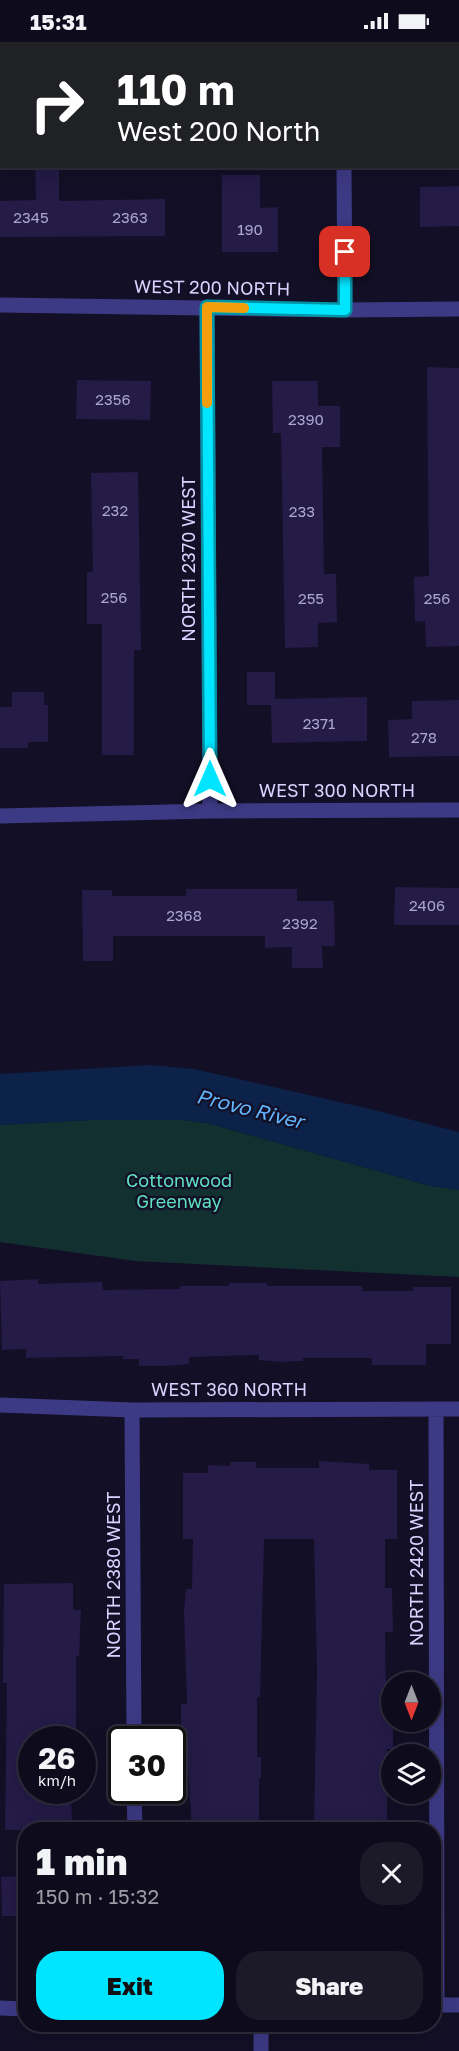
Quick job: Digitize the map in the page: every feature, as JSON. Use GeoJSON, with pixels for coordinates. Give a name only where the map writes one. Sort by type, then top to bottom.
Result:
{"type":"FeatureCollection","features":[{"type":"Feature","properties":{"kind":"street"},"geometry":{"type":"LineString","coordinates":[[344,168],[345,310]]}},
{"type":"Feature","properties":{"kind":"street","name":"WEST 200 NORTH"},"geometry":{"type":"LineString","coordinates":[[0,305],[345,310],[459,309]]}},
{"type":"Feature","properties":{"kind":"street","name":"NORTH 2370 WEST"},"geometry":{"type":"LineString","coordinates":[[207,307],[210,811]]}},
{"type":"Feature","properties":{"kind":"street","name":"WEST 300 NORTH"},"geometry":{"type":"LineString","coordinates":[[0,816],[210,811],[459,810]]}},
{"type":"Feature","properties":{"kind":"street","name":"WEST 360 NORTH"},"geometry":{"type":"LineString","coordinates":[[0,1405],[132,1410],[459,1409]]}},
{"type":"Feature","properties":{"kind":"street","name":"NORTH 2420 WEST"},"geometry":{"type":"LineString","coordinates":[[435,1822],[436,1409]]}},
{"type":"Feature","properties":{"kind":"street","name":"NORTH 2380 WEST"},"geometry":{"type":"LineString","coordinates":[[132,1410],[134,1726]]}},
{"type":"Feature","properties":{"kind":"street"},"geometry":{"type":"LineString","coordinates":[[134,1804],[135,1822]]}},
{"type":"Feature","properties":{"kind":"street"},"geometry":{"type":"LineString","coordinates":[[441,2005],[459,2005]]}},
{"type":"Feature","properties":{"kind":"street"},"geometry":{"type":"LineString","coordinates":[[0,2008],[18,2009]]}},
{"type":"Feature","properties":{"kind":"street"},"geometry":{"type":"LineString","coordinates":[[261,2032],[261,2051]]}},
{"type":"Feature","properties":{"kind":"green space","name":"Cottonwood Greenway"},"geometry":{"type":"Polygon","coordinates":[[[91,1120],[184,1120],[207,1123],[431,1186],[459,1190],[459,1277],[135,1261],[0,1242],[0,1125],[91,1120]]]}},
{"type":"Feature","properties":{"kind":"water","name":"Provo River"},"geometry":{"type":"Polygon","coordinates":[[[150,1065],[194,1069],[366,1108],[459,1132],[459,1190],[431,1186],[207,1123],[184,1120],[91,1120],[0,1125],[0,1074],[150,1065]]]}},
{"type":"Feature","properties":{"kind":"building"},"geometry":{"type":"Polygon","coordinates":[[[35,168],[59,168],[59,200],[62,201],[165,199],[165,236],[0,237],[0,201],[36,200],[35,168]]]}},
{"type":"Feature","properties":{"kind":"building"},"geometry":{"type":"Polygon","coordinates":[[[222,175],[260,175],[260,208],[278,207],[278,252],[222,252],[222,175]]]}},
{"type":"Feature","properties":{"kind":"building"},"geometry":{"type":"Polygon","coordinates":[[[459,186],[459,226],[420,227],[420,187],[459,186]]]}},
{"type":"Feature","properties":{"kind":"building"},"geometry":{"type":"Polygon","coordinates":[[[427,367],[459,368],[459,646],[426,647],[425,621],[415,622],[414,577],[429,576],[427,367]]]}},
{"type":"Feature","properties":{"kind":"building"},"geometry":{"type":"Polygon","coordinates":[[[77,380],[151,381],[150,420],[76,419],[77,380]]]}},
{"type":"Feature","properties":{"kind":"building"},"geometry":{"type":"Polygon","coordinates":[[[272,381],[318,381],[318,406],[340,406],[340,447],[322,447],[324,574],[336,574],[337,622],[318,623],[318,647],[285,648],[281,433],[273,433],[272,381]]]}},
{"type":"Feature","properties":{"kind":"building"},"geometry":{"type":"Polygon","coordinates":[[[138,472],[141,650],[134,650],[134,755],[102,755],[102,624],[87,624],[87,572],[93,572],[91,473],[138,472]]]}},
{"type":"Feature","properties":{"kind":"building"},"geometry":{"type":"Polygon","coordinates":[[[247,672],[275,672],[275,699],[367,697],[367,741],[272,743],[271,705],[247,705],[247,672]]]}},
{"type":"Feature","properties":{"kind":"building"},"geometry":{"type":"Polygon","coordinates":[[[12,692],[44,692],[44,705],[48,705],[48,742],[28,742],[28,748],[0,748],[0,707],[12,707],[12,692]]]}},
{"type":"Feature","properties":{"kind":"building"},"geometry":{"type":"Polygon","coordinates":[[[459,700],[459,756],[389,757],[388,720],[412,719],[412,701],[459,700]]]}},
{"type":"Feature","properties":{"kind":"building"},"geometry":{"type":"Polygon","coordinates":[[[395,887],[459,888],[459,925],[394,925],[395,887]]]}},
{"type":"Feature","properties":{"kind":"building"},"geometry":{"type":"Polygon","coordinates":[[[186,889],[297,889],[297,901],[334,901],[335,946],[322,946],[323,968],[292,968],[292,947],[265,948],[265,936],[113,936],[113,961],[83,961],[82,890],[112,890],[112,896],[186,896],[186,889]]]}},
{"type":"Feature","properties":{"kind":"building"},"geometry":{"type":"Polygon","coordinates":[[[38,1279],[38,1284],[102,1282],[103,1290],[180,1289],[180,1286],[229,1286],[229,1283],[267,1283],[267,1286],[362,1286],[362,1291],[413,1291],[413,1287],[451,1287],[451,1344],[426,1344],[426,1365],[372,1365],[372,1358],[303,1358],[303,1361],[280,1362],[259,1360],[259,1355],[189,1357],[189,1364],[168,1366],[139,1366],[139,1359],[123,1359],[123,1356],[26,1358],[26,1349],[2,1350],[0,1281],[38,1279]]]}},
{"type":"Feature","properties":{"kind":"building"},"geometry":{"type":"Polygon","coordinates":[[[319,1461],[369,1464],[369,1470],[397,1470],[397,1539],[385,1539],[385,1588],[392,1588],[393,1632],[385,1632],[386,1672],[381,1672],[381,1732],[393,1732],[393,1744],[381,1744],[381,1804],[387,1804],[387,1822],[314,1822],[317,1672],[314,1539],[264,1539],[260,1697],[257,1697],[257,1757],[261,1757],[259,1822],[192,1822],[186,1726],[181,1726],[181,1704],[187,1704],[184,1610],[186,1589],[192,1589],[193,1539],[183,1539],[183,1473],[208,1473],[208,1465],[230,1466],[230,1462],[256,1462],[256,1468],[319,1468],[319,1461]]]}},
{"type":"Feature","properties":{"kind":"building"},"geometry":{"type":"Polygon","coordinates":[[[73,1583],[73,1610],[81,1610],[79,1656],[76,1656],[76,1726],[18,1726],[18,1804],[71,1804],[72,1822],[18,1822],[18,1830],[5,1830],[7,1683],[3,1683],[4,1584],[73,1583]]]}},
{"type":"Feature","properties":{"kind":"building"},"geometry":{"type":"Polygon","coordinates":[[[18,1876],[18,1916],[2,1916],[1,1877],[18,1876]]]}},
{"type":"Feature","properties":{"kind":"slow traffic"},"geometry":{"type":"LineString","coordinates":[[207,403],[207,307],[244,308]]}},
{"type":"Feature","properties":{"kind":"route"},"geometry":{"type":"LineString","coordinates":[[210,779],[207,307],[345,310],[345,252]]}}]}
